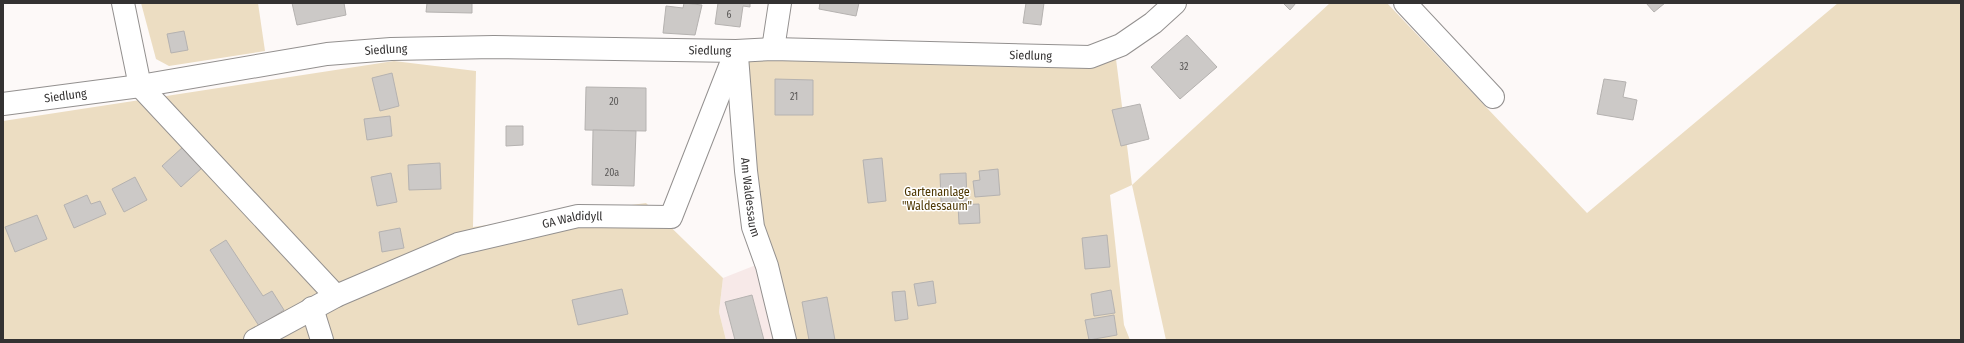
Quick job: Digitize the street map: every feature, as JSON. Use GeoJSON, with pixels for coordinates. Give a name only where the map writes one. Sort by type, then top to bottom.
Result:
{"type":"FeatureCollection","features":[{"type":"Feature","properties":{"kind":"street"},"geometry":{"type":"LineString","coordinates":[[123,3],[140,86],[336,296]]}},
{"type":"Feature","properties":{"kind":"street"},"geometry":{"type":"LineString","coordinates":[[773,49],[780,3]]}},
{"type":"Feature","properties":{"kind":"street","name":"Siedlung"},"geometry":{"type":"LineString","coordinates":[[3,104],[140,86],[327,54],[391,49],[494,48],[736,51],[773,49],[1090,57],[1121,45],[1153,24],[1175,3]]}},
{"type":"Feature","properties":{"kind":"street"},"geometry":{"type":"LineString","coordinates":[[1405,3],[1493,96]]}},
{"type":"Feature","properties":{"kind":"street","name":"GA Waldidyll"},"geometry":{"type":"LineString","coordinates":[[255,340],[336,296],[458,244],[578,216],[671,216],[736,51]]}},
{"type":"Feature","properties":{"kind":"street","name":"Am Waldessaum"},"geometry":{"type":"LineString","coordinates":[[736,51],[746,172],[753,227],[767,266],[785,340]]}},
{"type":"Feature","properties":{"kind":"street"},"geometry":{"type":"LineString","coordinates":[[312,308],[322,340]]}},
{"type":"Feature","properties":{"kind":"shaded area"},"geometry":{"type":"Polygon","coordinates":[[[756,265],[773,340],[726,340],[719,312],[723,278],[756,265]]]}},
{"type":"Feature","properties":{"kind":"green space"},"geometry":{"type":"Polygon","coordinates":[[[141,3],[258,3],[265,51],[169,66],[156,59],[141,3]]]}},
{"type":"Feature","properties":{"kind":"green space"},"geometry":{"type":"Polygon","coordinates":[[[1330,3],[1387,3],[1587,213],[1838,3],[1961,3],[1961,340],[1166,340],[1132,185],[1330,3]]]}},
{"type":"Feature","properties":{"kind":"green space","name":"Gartenanlage \"Waldessaum\""},"geometry":{"type":"Polygon","coordinates":[[[742,59],[1116,59],[1132,185],[1110,195],[1124,325],[1130,340],[773,340],[756,265],[742,59]]]}},
{"type":"Feature","properties":{"kind":"green space"},"geometry":{"type":"Polygon","coordinates":[[[394,61],[476,71],[473,227],[646,203],[723,278],[719,312],[726,340],[3,340],[3,121],[394,61]]]}},
{"type":"Feature","properties":{"kind":"building"},"geometry":{"type":"Polygon","coordinates":[[[292,3],[344,3],[346,15],[297,25],[292,3]]]}},
{"type":"Feature","properties":{"kind":"building"},"geometry":{"type":"Polygon","coordinates":[[[427,3],[472,3],[472,13],[426,12],[427,3]]]}},
{"type":"Feature","properties":{"kind":"building"},"geometry":{"type":"Polygon","coordinates":[[[684,3],[702,5],[695,35],[663,33],[666,6],[683,8],[684,3]]]}},
{"type":"Feature","properties":{"kind":"building"},"geometry":{"type":"Polygon","coordinates":[[[718,3],[750,3],[750,7],[743,6],[740,27],[715,24],[718,3]]]}},
{"type":"Feature","properties":{"kind":"building"},"geometry":{"type":"Polygon","coordinates":[[[820,3],[859,3],[856,16],[819,9],[820,3]]]}},
{"type":"Feature","properties":{"kind":"building"},"geometry":{"type":"Polygon","coordinates":[[[1026,3],[1044,3],[1041,25],[1023,23],[1026,3]]]}},
{"type":"Feature","properties":{"kind":"building"},"geometry":{"type":"Polygon","coordinates":[[[1283,3],[1296,3],[1290,10],[1283,3]]]}},
{"type":"Feature","properties":{"kind":"building"},"geometry":{"type":"Polygon","coordinates":[[[1646,3],[1665,3],[1654,12],[1646,3]]]}},
{"type":"Feature","properties":{"kind":"building"},"geometry":{"type":"Polygon","coordinates":[[[184,31],[188,50],[171,53],[167,34],[184,31]]]}},
{"type":"Feature","properties":{"kind":"building"},"geometry":{"type":"Polygon","coordinates":[[[1187,35],[1217,67],[1180,99],[1151,67],[1187,35]]]}},
{"type":"Feature","properties":{"kind":"building"},"geometry":{"type":"Polygon","coordinates":[[[392,73],[399,106],[380,111],[372,78],[392,73]]]}},
{"type":"Feature","properties":{"kind":"building"},"geometry":{"type":"Polygon","coordinates":[[[775,79],[813,80],[813,115],[775,115],[775,79]]]}},
{"type":"Feature","properties":{"kind":"building"},"geometry":{"type":"Polygon","coordinates":[[[1604,79],[1626,82],[1623,97],[1637,100],[1633,120],[1597,114],[1604,79]]]}},
{"type":"Feature","properties":{"kind":"building"},"geometry":{"type":"Polygon","coordinates":[[[586,87],[646,88],[646,131],[585,130],[586,87]]]}},
{"type":"Feature","properties":{"kind":"building"},"geometry":{"type":"Polygon","coordinates":[[[1140,104],[1149,139],[1121,146],[1112,110],[1140,104]]]}},
{"type":"Feature","properties":{"kind":"building"},"geometry":{"type":"Polygon","coordinates":[[[390,116],[392,136],[367,140],[364,119],[390,116]]]}},
{"type":"Feature","properties":{"kind":"building"},"geometry":{"type":"Polygon","coordinates":[[[506,126],[523,126],[523,145],[506,146],[506,126]]]}},
{"type":"Feature","properties":{"kind":"building"},"geometry":{"type":"Polygon","coordinates":[[[593,130],[636,131],[634,186],[592,185],[593,130]]]}},
{"type":"Feature","properties":{"kind":"building"},"geometry":{"type":"Polygon","coordinates":[[[184,146],[203,167],[181,187],[162,166],[184,146]]]}},
{"type":"Feature","properties":{"kind":"building"},"geometry":{"type":"Polygon","coordinates":[[[882,158],[886,201],[868,203],[863,160],[882,158]]]}},
{"type":"Feature","properties":{"kind":"building"},"geometry":{"type":"Polygon","coordinates":[[[440,163],[441,189],[409,190],[408,165],[440,163]]]}},
{"type":"Feature","properties":{"kind":"building"},"geometry":{"type":"Polygon","coordinates":[[[998,169],[1000,195],[975,197],[973,181],[980,180],[979,171],[998,169]]]}},
{"type":"Feature","properties":{"kind":"building"},"geometry":{"type":"Polygon","coordinates":[[[391,173],[397,202],[377,206],[371,177],[391,173]]]}},
{"type":"Feature","properties":{"kind":"building"},"geometry":{"type":"Polygon","coordinates":[[[966,173],[967,201],[941,202],[940,174],[966,173]]]}},
{"type":"Feature","properties":{"kind":"building"},"geometry":{"type":"Polygon","coordinates":[[[135,177],[147,200],[124,212],[112,189],[135,177]]]}},
{"type":"Feature","properties":{"kind":"building"},"geometry":{"type":"Polygon","coordinates":[[[87,195],[91,204],[100,201],[106,214],[74,228],[64,205],[87,195]]]}},
{"type":"Feature","properties":{"kind":"building"},"geometry":{"type":"Polygon","coordinates":[[[979,204],[980,223],[959,224],[958,205],[979,204]]]}},
{"type":"Feature","properties":{"kind":"building"},"geometry":{"type":"Polygon","coordinates":[[[37,215],[47,239],[15,252],[5,227],[37,215]]]}},
{"type":"Feature","properties":{"kind":"building"},"geometry":{"type":"Polygon","coordinates":[[[400,228],[404,248],[382,252],[379,232],[400,228]]]}},
{"type":"Feature","properties":{"kind":"building"},"geometry":{"type":"Polygon","coordinates":[[[1107,235],[1110,267],[1085,269],[1082,238],[1107,235]]]}},
{"type":"Feature","properties":{"kind":"building"},"geometry":{"type":"Polygon","coordinates":[[[226,240],[263,296],[272,291],[284,310],[259,326],[210,250],[226,240]]]}},
{"type":"Feature","properties":{"kind":"building"},"geometry":{"type":"Polygon","coordinates":[[[933,281],[936,303],[918,306],[914,284],[933,281]]]}},
{"type":"Feature","properties":{"kind":"building"},"geometry":{"type":"Polygon","coordinates":[[[622,289],[628,314],[578,325],[572,300],[622,289]]]}},
{"type":"Feature","properties":{"kind":"building"},"geometry":{"type":"Polygon","coordinates":[[[1111,290],[1115,313],[1094,316],[1091,294],[1111,290]]]}},
{"type":"Feature","properties":{"kind":"building"},"geometry":{"type":"Polygon","coordinates":[[[905,291],[908,319],[895,321],[892,292],[905,291]]]}},
{"type":"Feature","properties":{"kind":"building"},"geometry":{"type":"Polygon","coordinates":[[[752,295],[764,340],[735,340],[725,302],[752,295]]]}},
{"type":"Feature","properties":{"kind":"building"},"geometry":{"type":"Polygon","coordinates":[[[827,297],[835,340],[809,340],[802,302],[827,297]]]}},
{"type":"Feature","properties":{"kind":"building"},"geometry":{"type":"Polygon","coordinates":[[[1114,315],[1117,335],[1089,340],[1085,320],[1114,315]]]}}]}
